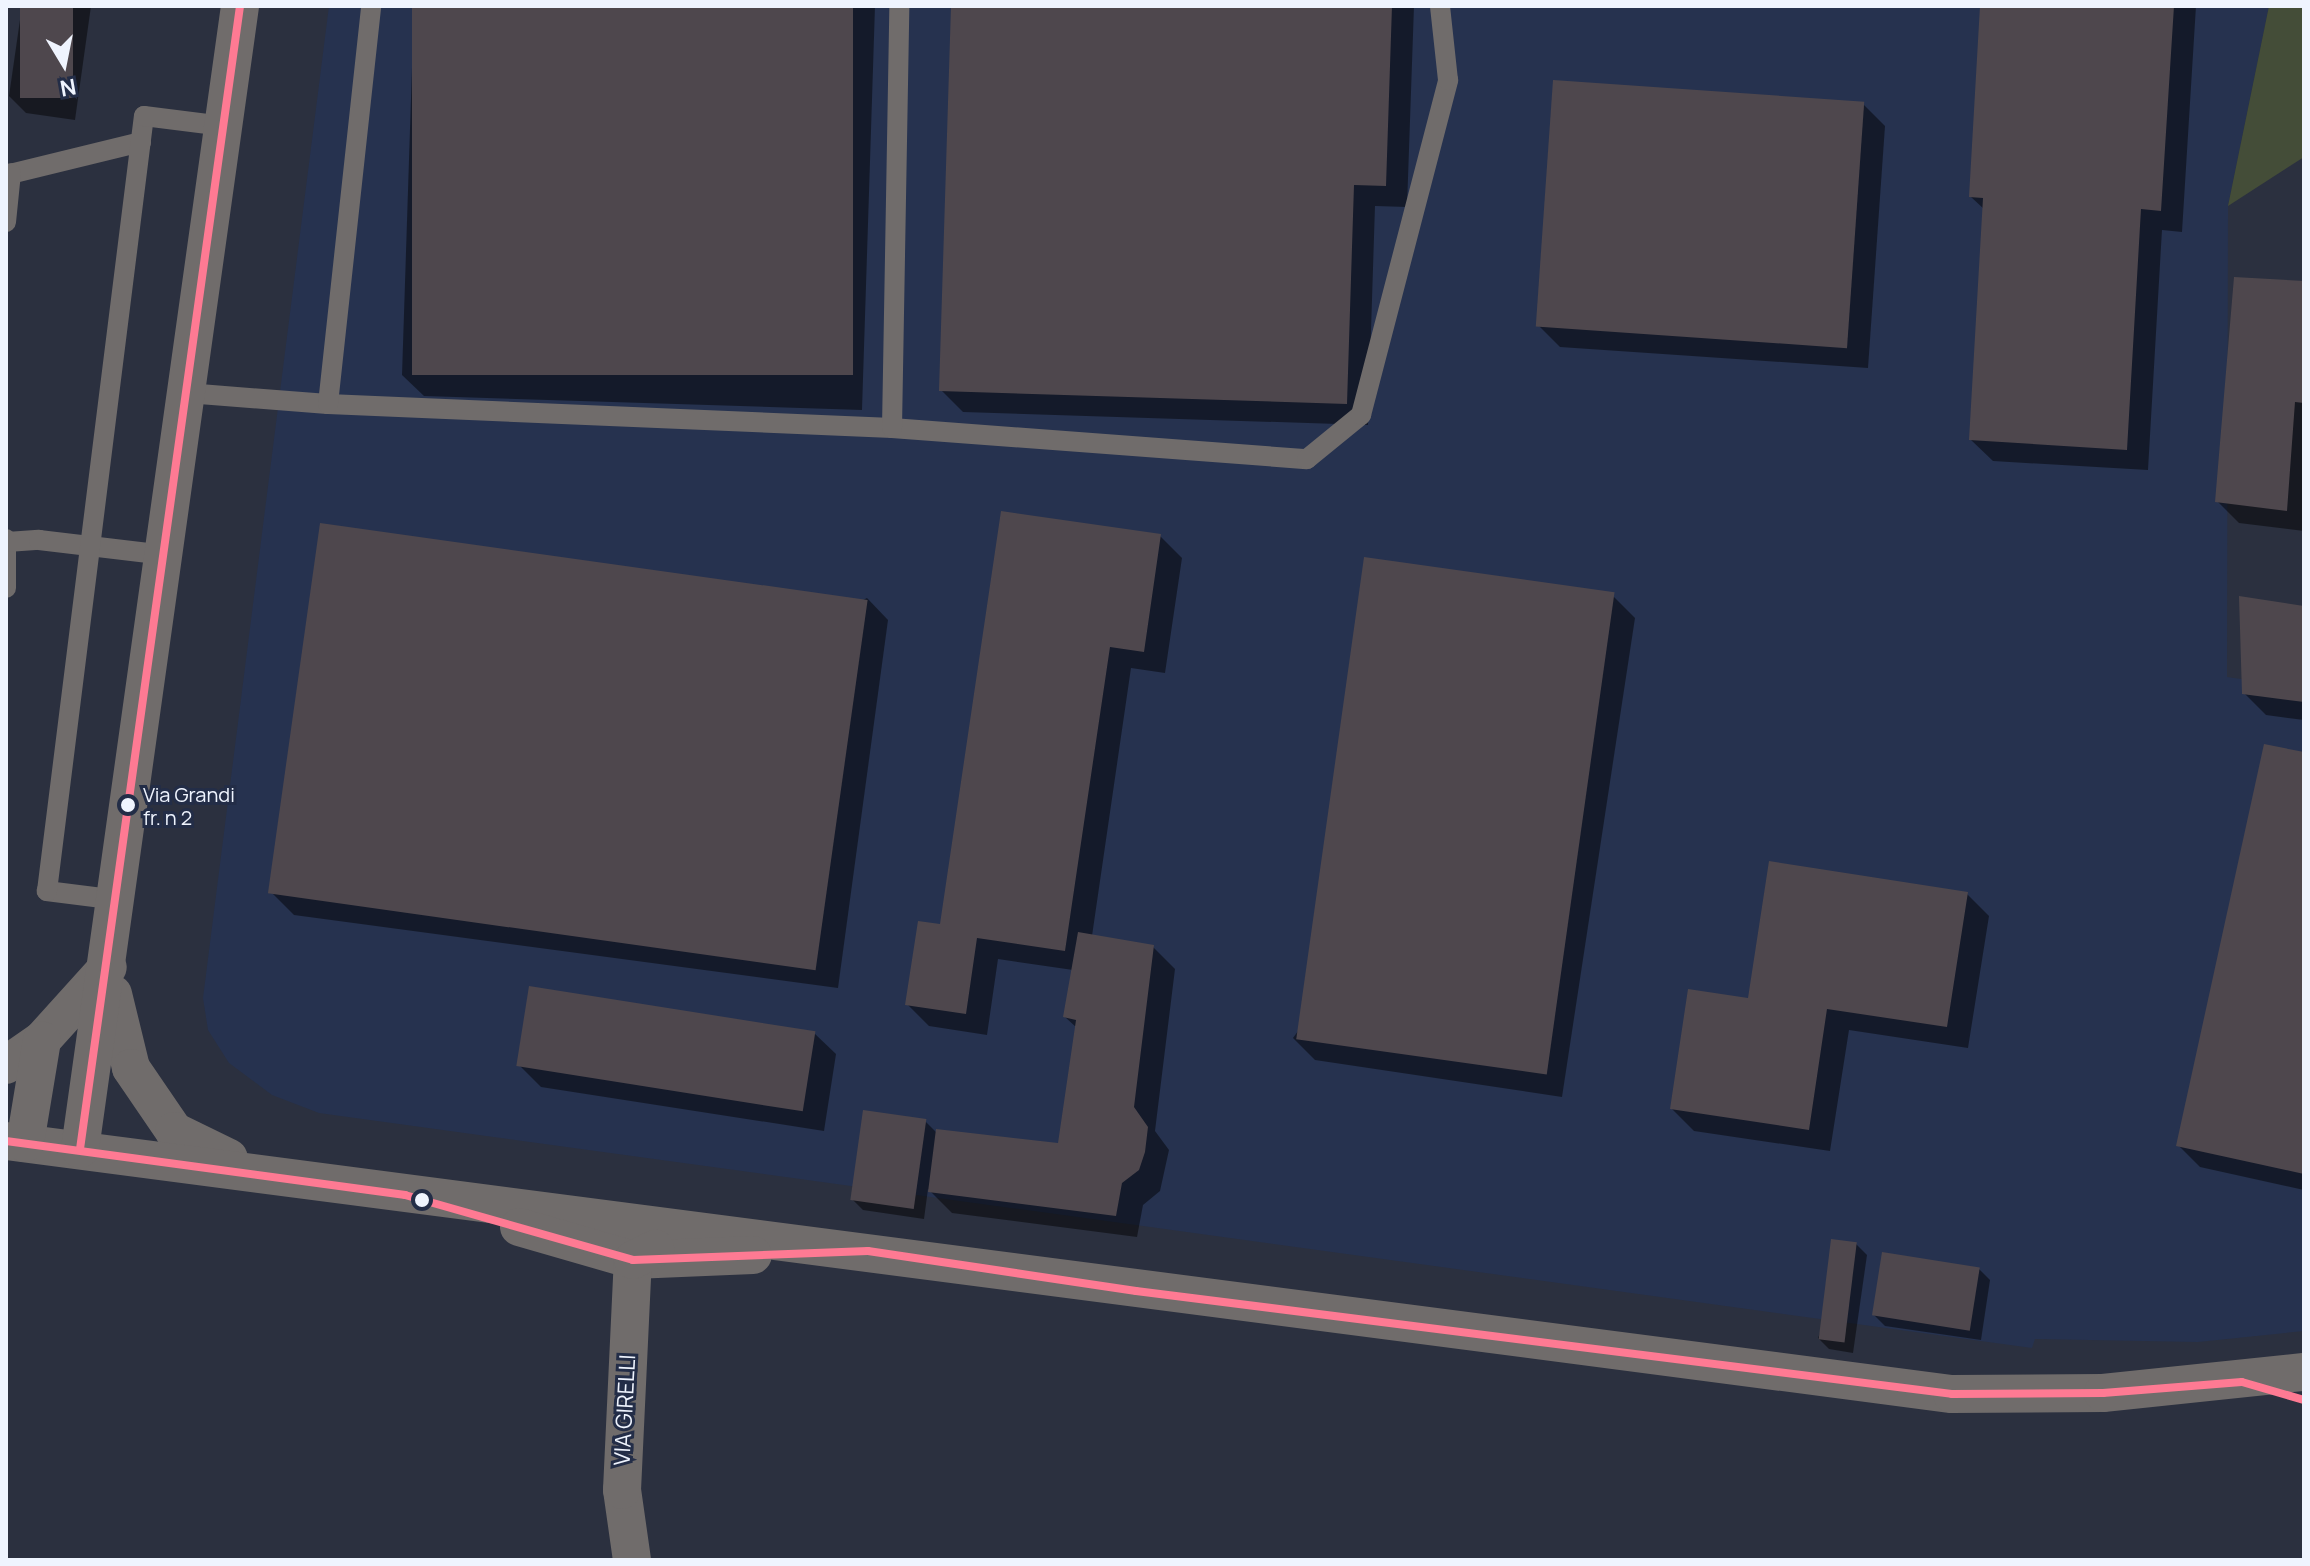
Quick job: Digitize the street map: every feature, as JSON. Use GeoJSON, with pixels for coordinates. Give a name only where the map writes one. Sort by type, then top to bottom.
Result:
{"type":"FeatureCollection","features":[{"type":"Feature","properties":{"kind":"street"},"geometry":{"type":"LineString","coordinates":[[80,1149],[118,900],[240,6]]}},
{"type":"Feature","properties":{"kind":"street"},"geometry":{"type":"LineString","coordinates":[[6,1065],[42,1040],[108,967]]}},
{"type":"Feature","properties":{"kind":"street"},"geometry":{"type":"LineString","coordinates":[[108,967],[118,1030],[131,1068],[174,1131],[257,1172]]}},
{"type":"Feature","properties":{"kind":"street"},"geometry":{"type":"LineString","coordinates":[[42,1040],[16,1142],[257,1172],[405,1195],[868,1251],[1136,1291],[1952,1394],[2103,1393],[2242,1382],[2304,1372]]}},
{"type":"Feature","properties":{"kind":"street"},"geometry":{"type":"LineString","coordinates":[[405,1195],[633,1260],[868,1251]]}},
{"type":"Feature","properties":{"kind":"street"},"geometry":{"type":"LineString","coordinates":[[633,1260],[698,1230]]}},
{"type":"Feature","properties":{"kind":"street","name":"VIA GIRELLI"},"geometry":{"type":"LineString","coordinates":[[632,1560],[622,1490],[633,1260]]}},
{"type":"Feature","properties":{"kind":"street"},"geometry":{"type":"LineString","coordinates":[[2242,1382],[2304,1400]]}},
{"type":"Feature","properties":{"kind":"lane"},"geometry":{"type":"LineString","coordinates":[[328,404],[371,6]]}},
{"type":"Feature","properties":{"kind":"lane"},"geometry":{"type":"LineString","coordinates":[[892,428],[899,6]]}},
{"type":"Feature","properties":{"kind":"lane"},"geometry":{"type":"LineString","coordinates":[[187,393],[328,404],[892,428],[1307,459],[1361,415],[1448,80],[1440,6]]}},
{"type":"Feature","properties":{"kind":"lane"},"geometry":{"type":"LineString","coordinates":[[118,900],[47,891],[144,116],[223,126]]}},
{"type":"Feature","properties":{"kind":"lane"},"geometry":{"type":"LineString","coordinates":[[6,222],[9,174],[141,142]]}},
{"type":"Feature","properties":{"kind":"lane"},"geometry":{"type":"LineString","coordinates":[[6,588],[7,540],[165,555]]}},
{"type":"Feature","properties":{"kind":"shaded area"},"geometry":{"type":"Polygon","coordinates":[[[329,6],[2269,6],[2228,206],[2227,677],[2304,688],[2304,1331],[2198,1342],[2035,1339],[2032,1348],[319,1113],[272,1095],[229,1063],[208,1030],[203,998],[329,6]]]}},
{"type":"Feature","properties":{"kind":"green space"},"geometry":{"type":"Polygon","coordinates":[[[2269,6],[2304,6],[2304,157],[2228,206],[2269,6]]]}},
{"type":"Feature","properties":{"kind":"building"},"geometry":{"type":"Polygon","coordinates":[[[20,6],[73,6],[73,98],[20,98],[20,6]]]}},
{"type":"Feature","properties":{"kind":"building"},"geometry":{"type":"Polygon","coordinates":[[[412,6],[853,6],[853,375],[412,375],[412,6]]]}},
{"type":"Feature","properties":{"kind":"building"},"geometry":{"type":"Polygon","coordinates":[[[951,6],[1392,6],[1386,186],[1354,185],[1347,404],[939,391],[951,6]]]}},
{"type":"Feature","properties":{"kind":"building"},"geometry":{"type":"Polygon","coordinates":[[[1980,6],[2174,6],[2161,211],[2141,209],[2127,450],[1969,440],[1983,198],[1969,197],[1980,6]]]}},
{"type":"Feature","properties":{"kind":"building"},"geometry":{"type":"Polygon","coordinates":[[[1553,80],[1864,102],[1847,348],[1536,326],[1553,80]]]}},
{"type":"Feature","properties":{"kind":"building"},"geometry":{"type":"Polygon","coordinates":[[[2234,277],[2304,281],[2304,403],[2295,402],[2287,511],[2215,502],[2234,277]]]}},
{"type":"Feature","properties":{"kind":"building"},"geometry":{"type":"Polygon","coordinates":[[[1001,511],[1161,534],[1144,652],[1110,647],[1065,951],[977,938],[966,1014],[905,1005],[918,921],[940,924],[1001,511]]]}},
{"type":"Feature","properties":{"kind":"building"},"geometry":{"type":"Polygon","coordinates":[[[320,523],[868,600],[816,970],[268,893],[320,523]]]}},
{"type":"Feature","properties":{"kind":"building"},"geometry":{"type":"Polygon","coordinates":[[[1364,557],[1615,592],[1547,1074],[1296,1039],[1364,557]]]}},
{"type":"Feature","properties":{"kind":"building"},"geometry":{"type":"Polygon","coordinates":[[[2239,596],[2304,606],[2304,702],[2242,694],[2239,596]]]}},
{"type":"Feature","properties":{"kind":"building"},"geometry":{"type":"Polygon","coordinates":[[[2264,744],[2304,752],[2304,1174],[2176,1146],[2264,744]]]}},
{"type":"Feature","properties":{"kind":"building"},"geometry":{"type":"Polygon","coordinates":[[[1769,861],[1968,892],[1947,1027],[1827,1009],[1809,1130],[1670,1109],[1688,989],[1748,998],[1769,861]]]}},
{"type":"Feature","properties":{"kind":"building"},"geometry":{"type":"Polygon","coordinates":[[[1078,932],[1154,945],[1134,1107],[1148,1127],[1145,1152],[1139,1170],[1122,1183],[1116,1216],[928,1192],[936,1129],[1058,1143],[1076,1020],[1063,1017],[1078,932]]]}},
{"type":"Feature","properties":{"kind":"building"},"geometry":{"type":"Polygon","coordinates":[[[529,986],[815,1031],[803,1111],[516,1066],[529,986]]]}},
{"type":"Feature","properties":{"kind":"building"},"geometry":{"type":"Polygon","coordinates":[[[863,1110],[926,1119],[914,1209],[850,1200],[863,1110]]]}},
{"type":"Feature","properties":{"kind":"building"},"geometry":{"type":"Polygon","coordinates":[[[1831,1239],[1857,1242],[1844,1342],[1819,1339],[1831,1239]]]}},
{"type":"Feature","properties":{"kind":"building"},"geometry":{"type":"Polygon","coordinates":[[[1882,1252],[1980,1267],[1970,1331],[1872,1315],[1882,1252]]]}},
{"type":"Feature","properties":{"kind":"transit line"},"geometry":{"type":"LineString","coordinates":[[80,1149],[240,6]]}},
{"type":"Feature","properties":{"kind":"transit line"},"geometry":{"type":"LineString","coordinates":[[6,1141],[405,1195],[633,1260],[868,1251],[1136,1291],[1952,1394],[2103,1393],[2242,1382],[2304,1400]]}},
{"type":"Feature","properties":{"kind":"place","name":"Via Grandi fr. n 2"},"geometry":{"type":"Point","coordinates":[128,805]}}]}
